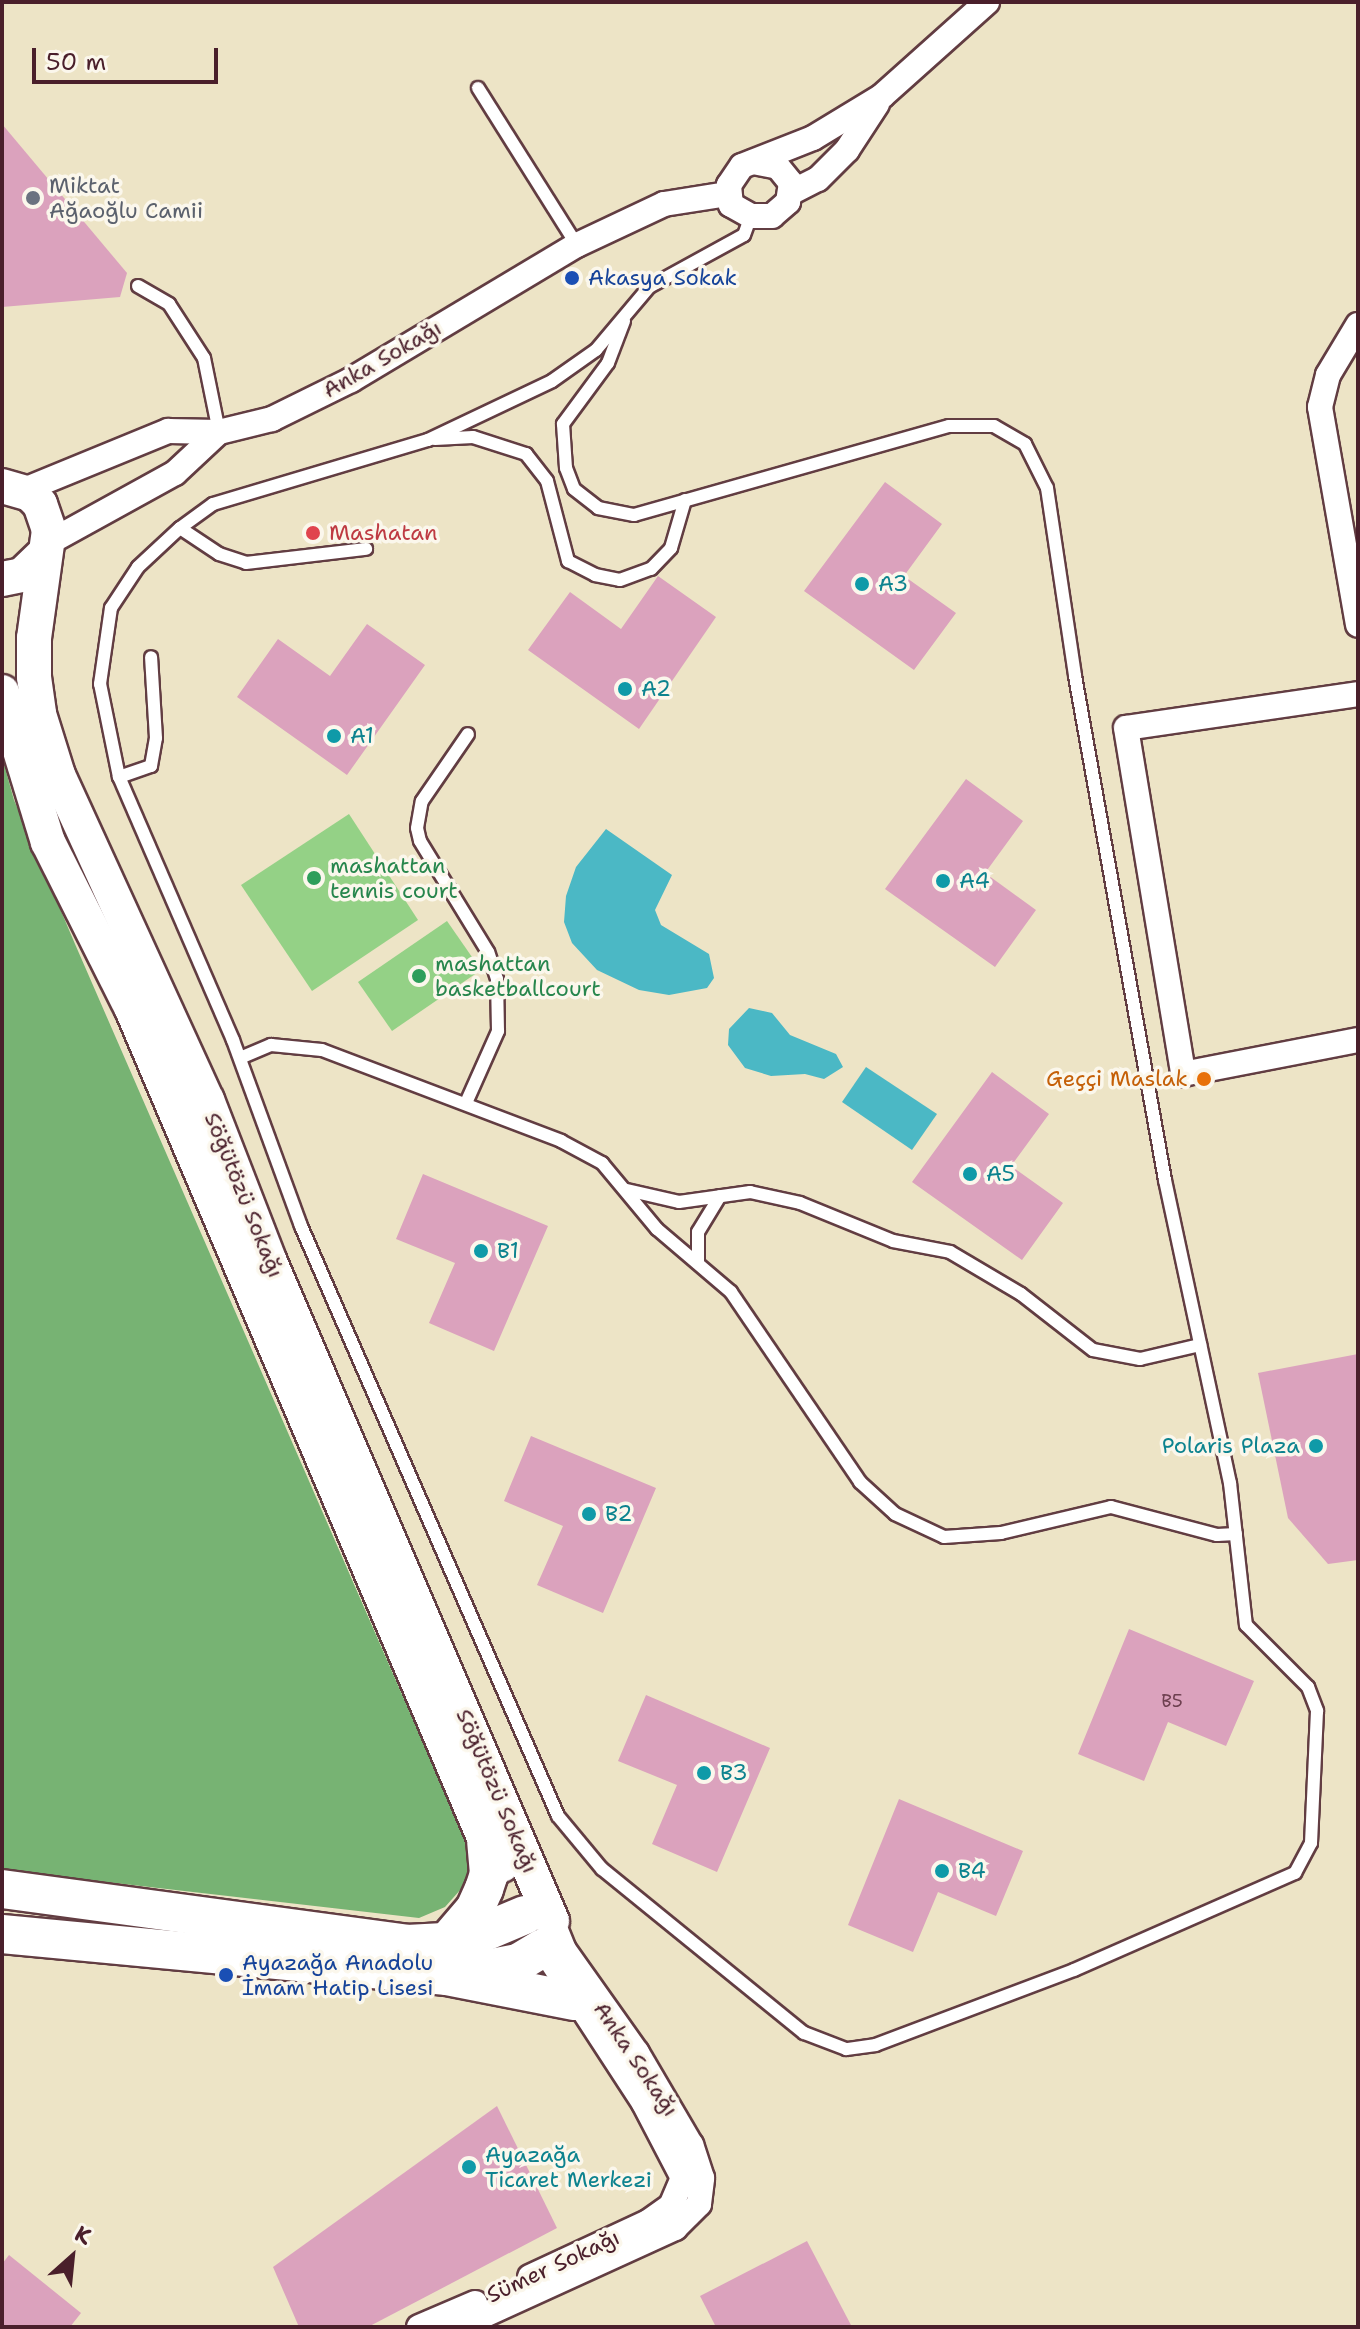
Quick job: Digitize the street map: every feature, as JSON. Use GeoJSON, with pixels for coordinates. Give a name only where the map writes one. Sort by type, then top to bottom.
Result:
{"type":"FeatureCollection","features":[{"type":"Feature","properties":{"kind":"main road"},"geometry":{"type":"LineString","coordinates":[[446,1960],[484,1889],[489,1874],[486,1842]]}},
{"type":"Feature","properties":{"kind":"main road"},"geometry":{"type":"LineString","coordinates":[[2,1889],[407,1944],[446,1960],[575,2001]]}},
{"type":"Feature","properties":{"kind":"main road"},"geometry":{"type":"LineString","coordinates":[[2,1934],[446,1960],[540,1928]]}},
{"type":"Feature","properties":{"kind":"street"},"geometry":{"type":"LineString","coordinates":[[882,96],[847,150],[818,179],[792,192],[780,212],[751,216],[731,205],[728,194],[748,164],[813,138],[882,96],[987,2]]}},
{"type":"Feature","properties":{"kind":"street"},"geometry":{"type":"LineString","coordinates":[[748,164],[778,167],[788,176],[792,192]]}},
{"type":"Feature","properties":{"kind":"street","name":"Anka Sokağı"},"geometry":{"type":"LineString","coordinates":[[10,483],[168,431],[219,432],[272,419],[351,380],[577,245],[664,204],[728,194]]}},
{"type":"Feature","properties":{"kind":"street"},"geometry":{"type":"LineString","coordinates":[[1358,325],[1328,375],[1320,407],[1338,530],[1355,580],[1358,625]]}},
{"type":"Feature","properties":{"kind":"street"},"geometry":{"type":"LineString","coordinates":[[2,579],[22,575],[46,548],[175,473],[219,432]]}},
{"type":"Feature","properties":{"kind":"street","name":"Söğütözü Sokağı"},"geometry":{"type":"LineString","coordinates":[[10,483],[46,516],[34,677],[39,714],[58,775],[207,1100],[540,1928]]}},
{"type":"Feature","properties":{"kind":"street","name":"Söğütözü Sokağı"},"geometry":{"type":"LineString","coordinates":[[2,692],[48,842],[132,1009],[190,1141],[486,1842],[540,1928]]}},
{"type":"Feature","properties":{"kind":"street"},"geometry":{"type":"LineString","coordinates":[[1358,694],[1126,728],[1183,1074],[1358,1040]]}},
{"type":"Feature","properties":{"kind":"street","name":"Anka Sokağı"},"geometry":{"type":"LineString","coordinates":[[540,1928],[575,2001],[670,2145],[689,2199]]}},
{"type":"Feature","properties":{"kind":"street","name":"Anka Sokağı"},"geometry":{"type":"LineString","coordinates":[[540,1928],[564,1950],[637,2053],[691,2145],[702,2178],[689,2199]]}},
{"type":"Feature","properties":{"kind":"street","name":"Sümer Sokağı"},"geometry":{"type":"LineString","coordinates":[[419,2327],[648,2222],[689,2199]]}},
{"type":"Feature","properties":{"kind":"street","name":"Sümer Sokağı"},"geometry":{"type":"LineString","coordinates":[[458,2327],[675,2228],[689,2199]]}},
{"type":"Feature","properties":{"kind":"lane"},"geometry":{"type":"LineString","coordinates":[[478,88],[577,245]]}},
{"type":"Feature","properties":{"kind":"lane"},"geometry":{"type":"LineString","coordinates":[[624,321],[568,372],[428,440],[213,504],[180,528],[131,577],[111,608],[102,644],[100,684],[119,777],[240,1058],[301,1226],[558,1816],[602,1869],[804,2033],[846,2049],[896,2040],[1074,1970],[1295,1873],[1311,1843],[1317,1711],[1308,1687],[1246,1625],[1236,1534],[1120,930],[1047,488],[1025,444],[994,426],[949,426],[634,515],[598,508],[574,489],[566,468],[563,424],[600,376],[624,321],[640,296],[670,272],[744,235],[751,216]]}},
{"type":"Feature","properties":{"kind":"lane"},"geometry":{"type":"LineString","coordinates":[[138,286],[169,304],[204,358],[219,432]]}},
{"type":"Feature","properties":{"kind":"lane"},"geometry":{"type":"LineString","coordinates":[[428,440],[473,437],[526,454],[547,481],[568,561],[595,575],[620,580],[651,569],[671,548],[685,500]]}},
{"type":"Feature","properties":{"kind":"lane"},"geometry":{"type":"LineString","coordinates":[[180,528],[219,554],[246,563],[366,549]]}},
{"type":"Feature","properties":{"kind":"lane"},"geometry":{"type":"LineString","coordinates":[[119,777],[151,766],[156,738],[151,657]]}},
{"type":"Feature","properties":{"kind":"lane"},"geometry":{"type":"LineString","coordinates":[[466,1103],[498,1031],[497,979],[488,952],[420,841],[417,828],[422,801],[468,734]]}},
{"type":"Feature","properties":{"kind":"lane"},"geometry":{"type":"LineString","coordinates":[[240,1058],[271,1045],[322,1050],[466,1103],[575,1148],[602,1163],[657,1229],[731,1292],[860,1482],[895,1514],[944,1537],[1001,1533],[1111,1507],[1217,1535],[1236,1534]]}},
{"type":"Feature","properties":{"kind":"lane"},"geometry":{"type":"LineString","coordinates":[[627,1190],[679,1202],[750,1192],[800,1203],[893,1241],[950,1252],[1021,1294],[1093,1350],[1140,1359],[1200,1345]]}},
{"type":"Feature","properties":{"kind":"lane"},"geometry":{"type":"LineString","coordinates":[[698,1263],[698,1232],[720,1196]]}},
{"type":"Feature","properties":{"kind":"green space"},"geometry":{"type":"Polygon","coordinates":[[[2,757],[14,800],[75,944],[465,1839],[471,1869],[461,1889],[445,1907],[419,1918],[2,1870],[2,757]]]}},
{"type":"Feature","properties":{"kind":"green space"},"geometry":{"type":"Polygon","coordinates":[[[349,814],[418,920],[312,991],[241,885],[349,814]]]}},
{"type":"Feature","properties":{"kind":"green space","name":"mashattan basketballcourt"},"geometry":{"type":"Polygon","coordinates":[[[447,921],[481,970],[392,1031],[358,982],[447,921]]]}},
{"type":"Feature","properties":{"kind":"water"},"geometry":{"type":"Polygon","coordinates":[[[606,829],[672,875],[655,910],[661,925],[709,954],[714,978],[707,988],[669,995],[639,990],[597,970],[572,943],[564,922],[566,896],[576,867],[606,829]]]}},
{"type":"Feature","properties":{"kind":"water"},"geometry":{"type":"Polygon","coordinates":[[[749,1008],[772,1013],[790,1035],[836,1054],[843,1067],[824,1079],[805,1074],[771,1076],[745,1068],[728,1045],[729,1029],[749,1008]]]}},
{"type":"Feature","properties":{"kind":"water"},"geometry":{"type":"Polygon","coordinates":[[[866,1067],[937,1114],[912,1150],[842,1102],[866,1067]]]}},
{"type":"Feature","properties":{"kind":"building","name":"Miktat Ağaoğlu Camii"},"geometry":{"type":"Polygon","coordinates":[[[2,124],[127,273],[120,297],[2,307],[2,124]]]}},
{"type":"Feature","properties":{"kind":"building","name":"A3"},"geometry":{"type":"Polygon","coordinates":[[[885,482],[942,524],[904,576],[956,613],[914,670],[804,591],[885,482]]]}},
{"type":"Feature","properties":{"kind":"building","name":"A2"},"geometry":{"type":"Polygon","coordinates":[[[658,576],[716,617],[639,729],[528,650],[570,592],[621,629],[658,576]]]}},
{"type":"Feature","properties":{"kind":"building","name":"A1"},"geometry":{"type":"Polygon","coordinates":[[[367,624],[425,665],[347,775],[237,697],[278,639],[330,676],[367,624]]]}},
{"type":"Feature","properties":{"kind":"building","name":"A4"},"geometry":{"type":"Polygon","coordinates":[[[966,779],[1023,821],[985,873],[1036,910],[995,967],[885,889],[966,779]]]}},
{"type":"Feature","properties":{"kind":"building","name":"A5"},"geometry":{"type":"Polygon","coordinates":[[[992,1072],[1049,1114],[1011,1166],[1063,1203],[1022,1260],[912,1182],[992,1072]]]}},
{"type":"Feature","properties":{"kind":"building","name":"B1"},"geometry":{"type":"Polygon","coordinates":[[[423,1174],[548,1226],[494,1351],[429,1323],[455,1263],[396,1239],[423,1174]]]}},
{"type":"Feature","properties":{"kind":"building","name":"Polaris Plaza"},"geometry":{"type":"Polygon","coordinates":[[[1358,1354],[1358,1560],[1328,1564],[1288,1518],[1258,1373],[1358,1354]]]}},
{"type":"Feature","properties":{"kind":"building","name":"B2"},"geometry":{"type":"Polygon","coordinates":[[[531,1436],[656,1488],[603,1613],[537,1585],[563,1526],[504,1501],[531,1436]]]}},
{"type":"Feature","properties":{"kind":"building"},"geometry":{"type":"Polygon","coordinates":[[[1129,1629],[1254,1681],[1226,1746],[1168,1722],[1144,1781],[1078,1754],[1129,1629]]]}},
{"type":"Feature","properties":{"kind":"building","name":"B3"},"geometry":{"type":"Polygon","coordinates":[[[646,1695],[770,1748],[717,1872],[652,1844],[677,1785],[618,1761],[646,1695]]]}},
{"type":"Feature","properties":{"kind":"building","name":"B4"},"geometry":{"type":"Polygon","coordinates":[[[899,1799],[1023,1851],[996,1916],[938,1892],[913,1952],[848,1925],[899,1799]]]}},
{"type":"Feature","properties":{"kind":"building","name":"Ayazağa Ticaret Merkezi"},"geometry":{"type":"Polygon","coordinates":[[[497,2106],[557,2228],[368,2327],[299,2327],[273,2267],[497,2106]]]}},
{"type":"Feature","properties":{"kind":"building"},"geometry":{"type":"Polygon","coordinates":[[[807,2241],[852,2327],[716,2327],[700,2296],[807,2241]]]}},
{"type":"Feature","properties":{"kind":"building"},"geometry":{"type":"Polygon","coordinates":[[[9,2255],[81,2313],[70,2327],[2,2327],[2,2264],[9,2255]]]}},
{"type":"Feature","properties":{"kind":"place","name":"Miktat Ağaoğlu Camii"},"geometry":{"type":"Point","coordinates":[33,198]}},
{"type":"Feature","properties":{"kind":"place","name":"Akasya Sokak"},"geometry":{"type":"Point","coordinates":[572,278]}},
{"type":"Feature","properties":{"kind":"place","name":"Mashatan"},"geometry":{"type":"Point","coordinates":[313,533]}},
{"type":"Feature","properties":{"kind":"place","name":"A3"},"geometry":{"type":"Point","coordinates":[862,584]}},
{"type":"Feature","properties":{"kind":"place","name":"A2"},"geometry":{"type":"Point","coordinates":[625,689]}},
{"type":"Feature","properties":{"kind":"place","name":"A1"},"geometry":{"type":"Point","coordinates":[334,736]}},
{"type":"Feature","properties":{"kind":"place","name":"mashattan tennis court"},"geometry":{"type":"Point","coordinates":[314,878]}},
{"type":"Feature","properties":{"kind":"place","name":"A4"},"geometry":{"type":"Point","coordinates":[943,881]}},
{"type":"Feature","properties":{"kind":"place","name":"mashattan basketballcourt"},"geometry":{"type":"Point","coordinates":[419,976]}},
{"type":"Feature","properties":{"kind":"place","name":"Geççi Maslak"},"geometry":{"type":"Point","coordinates":[1204,1079]}},
{"type":"Feature","properties":{"kind":"place","name":"A5"},"geometry":{"type":"Point","coordinates":[970,1174]}},
{"type":"Feature","properties":{"kind":"place","name":"B1"},"geometry":{"type":"Point","coordinates":[481,1251]}},
{"type":"Feature","properties":{"kind":"place","name":"Polaris Plaza"},"geometry":{"type":"Point","coordinates":[1316,1446]}},
{"type":"Feature","properties":{"kind":"place","name":"B2"},"geometry":{"type":"Point","coordinates":[589,1514]}},
{"type":"Feature","properties":{"kind":"place","name":"B3"},"geometry":{"type":"Point","coordinates":[704,1773]}},
{"type":"Feature","properties":{"kind":"place","name":"B4"},"geometry":{"type":"Point","coordinates":[942,1871]}},
{"type":"Feature","properties":{"kind":"place","name":"Ayazağa Anadolu İmam Hatip Lisesi"},"geometry":{"type":"Point","coordinates":[226,1975]}},
{"type":"Feature","properties":{"kind":"place","name":"Ayazağa Ticaret Merkezi"},"geometry":{"type":"Point","coordinates":[469,2167]}}]}
